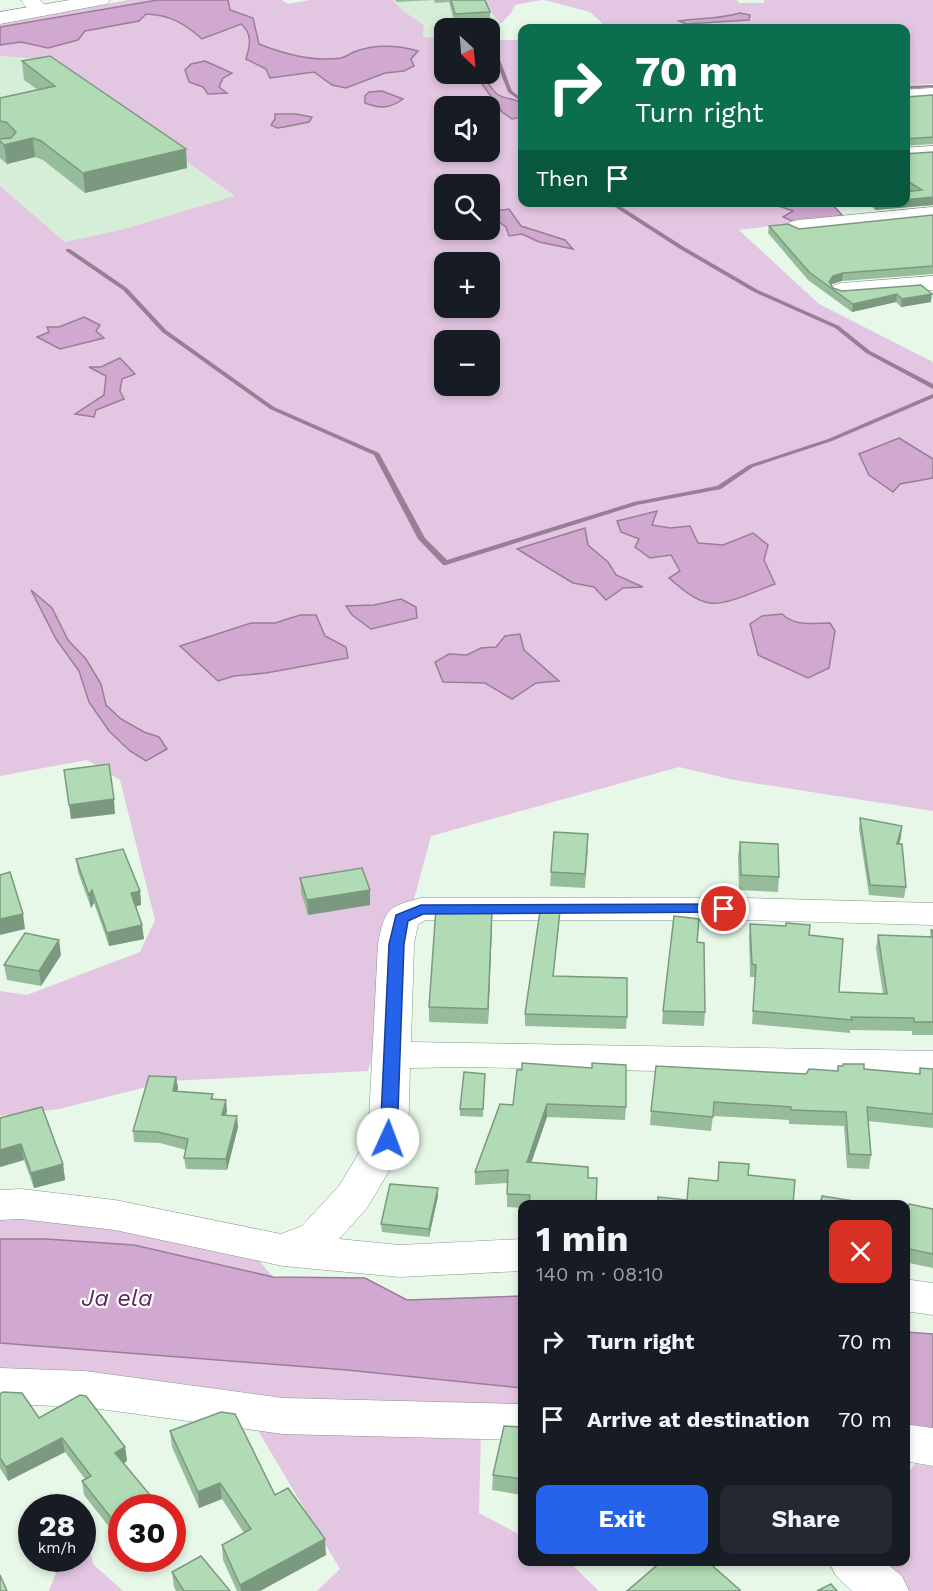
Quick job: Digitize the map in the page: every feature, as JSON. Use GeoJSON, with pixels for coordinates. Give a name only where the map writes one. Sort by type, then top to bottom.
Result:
{"type":"FeatureCollection","features":[{"type":"Feature","properties":{"kind":"street"},"geometry":{"type":"LineString","coordinates":[[0,18],[35,5],[101,0]]}},
{"type":"Feature","properties":{"kind":"street"},"geometry":{"type":"LineString","coordinates":[[910,96],[933,94]]}},
{"type":"Feature","properties":{"kind":"street"},"geometry":{"type":"LineString","coordinates":[[910,154],[933,152]]}},
{"type":"Feature","properties":{"kind":"street"},"geometry":{"type":"LineString","coordinates":[[798,227],[933,214]]}},
{"type":"Feature","properties":{"kind":"street"},"geometry":{"type":"LineString","coordinates":[[842,290],[933,283]]}},
{"type":"Feature","properties":{"kind":"street"},"geometry":{"type":"LineString","coordinates":[[283,1250],[317,1237],[352,1197],[388,1139],[396,944],[401,918],[421,909],[747,909],[933,914]]}},
{"type":"Feature","properties":{"kind":"street"},"geometry":{"type":"LineString","coordinates":[[392,1055],[480,1054],[933,1064]]}},
{"type":"Feature","properties":{"kind":"street"},"geometry":{"type":"LineString","coordinates":[[0,1205],[21,1204],[116,1215],[283,1250],[400,1261],[518,1255]]}},
{"type":"Feature","properties":{"kind":"street"},"geometry":{"type":"LineString","coordinates":[[910,1297],[933,1299]]}},
{"type":"Feature","properties":{"kind":"street"},"geometry":{"type":"LineString","coordinates":[[0,1386],[85,1389],[283,1416],[518,1422]]}},
{"type":"Feature","properties":{"kind":"street"},"geometry":{"type":"LineString","coordinates":[[910,1443],[933,1447]]}},
{"type":"Feature","properties":{"kind":"street"},"geometry":{"type":"LineString","coordinates":[[857,1566],[885,1591]]}},
{"type":"Feature","properties":{"kind":"shaded area"},"geometry":{"type":"Polygon","coordinates":[[[128,0],[282,0],[288,4],[310,0],[393,0],[403,11],[424,25],[423,37],[434,38],[434,84],[500,84],[500,40],[518,40],[518,207],[835,207],[843,216],[739,230],[819,304],[933,362],[933,811],[734,780],[679,767],[431,836],[368,1071],[170,1081],[59,1109],[0,1116],[0,991],[27,995],[140,952],[155,920],[120,780],[87,760],[0,776],[0,186],[65,242],[124,229],[235,196],[42,59],[0,56],[0,24],[128,0]]]}},
{"type":"Feature","properties":{"kind":"shaded area"},"geometry":{"type":"Polygon","coordinates":[[[393,0],[487,0],[487,7],[496,18],[434,18],[434,38],[423,37],[424,25],[403,11],[393,0]]]}},
{"type":"Feature","properties":{"kind":"shaded area"},"geometry":{"type":"Polygon","coordinates":[[[487,0],[542,0],[515,5],[501,24],[500,18],[496,18],[487,7],[487,0]]]}},
{"type":"Feature","properties":{"kind":"shaded area"},"geometry":{"type":"Polygon","coordinates":[[[544,0],[737,0],[739,3],[764,3],[764,0],[933,0],[933,84],[910,85],[910,24],[602,24],[590,12],[544,0]]]}},
{"type":"Feature","properties":{"kind":"shaded area"},"geometry":{"type":"Polygon","coordinates":[[[0,56],[42,59],[236,197],[124,229],[65,242],[0,186],[0,56]]]}},
{"type":"Feature","properties":{"kind":"shaded area"},"geometry":{"type":"Polygon","coordinates":[[[0,1217],[117,1227],[252,1253],[273,1277],[134,1245],[46,1239],[0,1239],[0,1217]]]}},
{"type":"Feature","properties":{"kind":"shaded area"},"geometry":{"type":"Polygon","coordinates":[[[0,1343],[347,1370],[518,1388],[518,1412],[263,1402],[0,1373],[0,1343]]]}},
{"type":"Feature","properties":{"kind":"shaded area"},"geometry":{"type":"Polygon","coordinates":[[[256,1427],[481,1433],[479,1513],[518,1534],[518,1566],[573,1566],[599,1591],[317,1591],[340,1569],[256,1427]]]}},
{"type":"Feature","properties":{"kind":"shaded area"},"geometry":{"type":"Polygon","coordinates":[[[915,1464],[933,1466],[933,1591],[905,1591],[879,1566],[910,1566],[910,1470],[915,1464]]]}},
{"type":"Feature","properties":{"kind":"shaded area"},"geometry":{"type":"Polygon","coordinates":[[[96,1567],[123,1591],[49,1591],[56,1572],[96,1572],[96,1567]]]}},
{"type":"Feature","properties":{"kind":"water"},"geometry":{"type":"Polygon","coordinates":[[[158,0],[228,0],[230,10],[253,18],[259,44],[299,56],[320,59],[341,58],[361,49],[378,47],[418,51],[411,59],[414,66],[404,71],[385,73],[346,88],[332,85],[314,72],[270,78],[266,69],[246,59],[249,36],[241,24],[202,39],[176,21],[146,14],[139,21],[85,31],[78,40],[48,48],[21,42],[0,45],[0,27],[158,0]]]}},
{"type":"Feature","properties":{"kind":"water"},"geometry":{"type":"Polygon","coordinates":[[[740,13],[750,15],[749,20],[686,24],[679,21],[717,17],[740,13]]]}},
{"type":"Feature","properties":{"kind":"water"},"geometry":{"type":"Polygon","coordinates":[[[205,61],[232,73],[223,78],[219,87],[227,93],[208,94],[203,87],[189,82],[185,70],[191,64],[205,61]]]}},
{"type":"Feature","properties":{"kind":"water"},"geometry":{"type":"Polygon","coordinates":[[[482,84],[489,84],[502,97],[518,101],[518,118],[512,119],[500,109],[500,96],[491,96],[482,84]]]}},
{"type":"Feature","properties":{"kind":"water"},"geometry":{"type":"Polygon","coordinates":[[[382,91],[403,99],[384,107],[365,103],[365,96],[369,92],[382,91]]]}},
{"type":"Feature","properties":{"kind":"water"},"geometry":{"type":"Polygon","coordinates":[[[275,114],[312,117],[309,122],[277,128],[271,125],[275,114]]]}},
{"type":"Feature","properties":{"kind":"water"},"geometry":{"type":"Polygon","coordinates":[[[782,207],[835,207],[843,216],[794,222],[783,217],[793,211],[782,207]]]}},
{"type":"Feature","properties":{"kind":"water"},"geometry":{"type":"Polygon","coordinates":[[[509,209],[521,226],[565,240],[573,249],[539,242],[522,234],[509,236],[506,227],[500,223],[500,210],[509,209]]]}},
{"type":"Feature","properties":{"kind":"water"},"geometry":{"type":"Polygon","coordinates":[[[84,317],[100,325],[96,331],[104,338],[60,349],[37,337],[49,332],[47,327],[59,327],[84,317]]]}},
{"type":"Feature","properties":{"kind":"water"},"geometry":{"type":"Polygon","coordinates":[[[120,358],[135,374],[122,379],[120,391],[124,399],[96,410],[94,417],[75,414],[104,395],[106,376],[89,367],[101,367],[120,358]]]}},
{"type":"Feature","properties":{"kind":"water"},"geometry":{"type":"Polygon","coordinates":[[[899,438],[933,459],[933,478],[900,484],[893,492],[869,475],[859,454],[899,438]]]}},
{"type":"Feature","properties":{"kind":"water"},"geometry":{"type":"Polygon","coordinates":[[[657,511],[652,525],[670,528],[690,526],[698,543],[723,545],[753,533],[768,545],[764,560],[775,584],[725,602],[710,603],[694,597],[669,578],[680,571],[671,555],[650,558],[635,547],[639,539],[621,532],[617,521],[657,511]]]}},
{"type":"Feature","properties":{"kind":"water"},"geometry":{"type":"Polygon","coordinates":[[[585,528],[588,545],[608,562],[616,575],[643,587],[623,588],[606,600],[594,587],[573,583],[517,549],[585,528]]]}},
{"type":"Feature","properties":{"kind":"water"},"geometry":{"type":"Polygon","coordinates":[[[31,590],[52,608],[68,640],[86,659],[101,684],[106,705],[121,719],[144,732],[159,737],[167,749],[146,761],[130,751],[109,731],[89,702],[79,671],[56,639],[31,590]]]}},
{"type":"Feature","properties":{"kind":"water"},"geometry":{"type":"Polygon","coordinates":[[[401,599],[416,607],[417,618],[371,629],[352,615],[346,606],[374,605],[401,599]]]}},
{"type":"Feature","properties":{"kind":"water"},"geometry":{"type":"Polygon","coordinates":[[[782,614],[799,623],[830,623],[835,631],[829,668],[808,678],[758,655],[750,624],[762,616],[782,614]]]}},
{"type":"Feature","properties":{"kind":"water"},"geometry":{"type":"Polygon","coordinates":[[[300,615],[316,615],[325,636],[346,647],[348,658],[266,673],[234,676],[218,681],[180,646],[251,623],[275,623],[300,615]]]}},
{"type":"Feature","properties":{"kind":"water"},"geometry":{"type":"Polygon","coordinates":[[[520,634],[524,650],[559,681],[536,683],[512,699],[485,683],[443,682],[435,662],[449,654],[467,655],[481,648],[496,647],[505,636],[520,634]]]}},
{"type":"Feature","properties":{"kind":"water","name":"Ja ela"},"geometry":{"type":"Polygon","coordinates":[[[0,1239],[46,1239],[134,1245],[273,1277],[365,1278],[407,1300],[518,1296],[518,1388],[347,1370],[0,1343],[0,1239]]]}},
{"type":"Feature","properties":{"kind":"water"},"geometry":{"type":"Polygon","coordinates":[[[910,1332],[933,1334],[933,1431],[910,1429],[910,1332]]]}},
{"type":"Feature","properties":{"kind":"building"},"geometry":{"type":"Polygon","coordinates":[[[451,0],[485,0],[490,12],[455,14],[451,0]]]}},
{"type":"Feature","properties":{"kind":"building"},"geometry":{"type":"Polygon","coordinates":[[[50,56],[186,149],[83,173],[41,141],[33,138],[4,145],[0,139],[11,138],[16,132],[6,122],[0,121],[0,98],[55,86],[22,61],[50,56]]]}},
{"type":"Feature","properties":{"kind":"building"},"geometry":{"type":"Polygon","coordinates":[[[933,95],[933,137],[910,139],[910,97],[933,95]]]}},
{"type":"Feature","properties":{"kind":"building"},"geometry":{"type":"Polygon","coordinates":[[[933,152],[933,197],[910,199],[910,191],[922,190],[910,183],[910,154],[933,152]]]}},
{"type":"Feature","properties":{"kind":"building"},"geometry":{"type":"Polygon","coordinates":[[[933,215],[933,266],[843,273],[833,276],[829,282],[833,288],[842,291],[921,285],[932,294],[902,299],[897,294],[853,304],[809,272],[769,226],[788,224],[799,229],[933,215]]]}},
{"type":"Feature","properties":{"kind":"building"},"geometry":{"type":"Polygon","coordinates":[[[109,764],[114,799],[69,805],[64,770],[109,764]]]}},
{"type":"Feature","properties":{"kind":"building"},"geometry":{"type":"Polygon","coordinates":[[[860,818],[902,826],[897,844],[902,844],[906,887],[870,885],[860,818]]]}},
{"type":"Feature","properties":{"kind":"building"},"geometry":{"type":"Polygon","coordinates":[[[554,832],[588,834],[585,874],[551,872],[554,832]]]}},
{"type":"Feature","properties":{"kind":"building"},"geometry":{"type":"Polygon","coordinates":[[[740,842],[778,844],[779,877],[741,875],[740,842]]]}},
{"type":"Feature","properties":{"kind":"building"},"geometry":{"type":"Polygon","coordinates":[[[123,849],[140,891],[131,893],[142,925],[107,933],[92,890],[89,895],[76,859],[123,849]]]}},
{"type":"Feature","properties":{"kind":"building"},"geometry":{"type":"Polygon","coordinates":[[[362,868],[370,890],[307,900],[300,878],[362,868]]]}},
{"type":"Feature","properties":{"kind":"building"},"geometry":{"type":"Polygon","coordinates":[[[10,872],[23,914],[0,919],[0,875],[10,872]]]}},
{"type":"Feature","properties":{"kind":"building"},"geometry":{"type":"Polygon","coordinates":[[[436,908],[492,910],[488,1009],[429,1007],[436,908]]]}},
{"type":"Feature","properties":{"kind":"building"},"geometry":{"type":"Polygon","coordinates":[[[540,911],[560,911],[553,976],[627,978],[627,1017],[525,1014],[540,911]]]}},
{"type":"Feature","properties":{"kind":"building"},"geometry":{"type":"Polygon","coordinates":[[[674,916],[699,919],[697,942],[704,943],[705,1012],[663,1011],[674,916]]]}},
{"type":"Feature","properties":{"kind":"building"},"geometry":{"type":"Polygon","coordinates":[[[786,923],[810,925],[809,935],[843,939],[839,992],[887,994],[878,935],[933,937],[933,1022],[914,1022],[914,1018],[851,1017],[852,1020],[753,1011],[756,965],[752,964],[750,924],[786,926],[786,923]]]}},
{"type":"Feature","properties":{"kind":"building"},"geometry":{"type":"Polygon","coordinates":[[[25,933],[59,940],[39,971],[4,965],[25,933]]]}},
{"type":"Feature","properties":{"kind":"building"},"geometry":{"type":"Polygon","coordinates":[[[522,1063],[592,1068],[592,1063],[626,1065],[626,1107],[547,1104],[527,1162],[588,1167],[588,1178],[597,1178],[596,1200],[529,1200],[530,1195],[507,1194],[508,1170],[475,1172],[500,1104],[513,1105],[517,1070],[522,1070],[522,1063]]]}},
{"type":"Feature","properties":{"kind":"building"},"geometry":{"type":"Polygon","coordinates":[[[843,1064],[864,1064],[864,1069],[920,1074],[920,1068],[933,1069],[933,1114],[867,1107],[871,1155],[849,1154],[846,1112],[791,1110],[791,1107],[714,1102],[713,1117],[651,1111],[656,1066],[806,1074],[809,1069],[838,1071],[838,1066],[843,1066],[843,1064]]]}},
{"type":"Feature","properties":{"kind":"building"},"geometry":{"type":"Polygon","coordinates":[[[464,1072],[485,1074],[483,1109],[460,1109],[464,1072]]]}},
{"type":"Feature","properties":{"kind":"building"},"geometry":{"type":"Polygon","coordinates":[[[149,1076],[176,1077],[173,1091],[213,1094],[211,1099],[226,1100],[222,1115],[237,1116],[226,1159],[184,1158],[188,1139],[158,1132],[133,1131],[149,1076]]]}},
{"type":"Feature","properties":{"kind":"building"},"geometry":{"type":"Polygon","coordinates":[[[42,1107],[63,1164],[31,1173],[21,1144],[0,1150],[0,1118],[42,1107]]]}},
{"type":"Feature","properties":{"kind":"building"},"geometry":{"type":"Polygon","coordinates":[[[719,1162],[749,1164],[748,1175],[795,1180],[793,1200],[687,1200],[689,1178],[718,1181],[719,1162]]]}},
{"type":"Feature","properties":{"kind":"building"},"geometry":{"type":"Polygon","coordinates":[[[390,1184],[438,1188],[429,1229],[381,1224],[390,1184]]]}},
{"type":"Feature","properties":{"kind":"building"},"geometry":{"type":"Polygon","coordinates":[[[822,1196],[848,1200],[821,1200],[822,1196]]]}},
{"type":"Feature","properties":{"kind":"building"},"geometry":{"type":"Polygon","coordinates":[[[658,1197],[687,1200],[658,1200],[658,1197]]]}},
{"type":"Feature","properties":{"kind":"building"},"geometry":{"type":"Polygon","coordinates":[[[910,1204],[933,1209],[933,1254],[910,1249],[910,1204]]]}},
{"type":"Feature","properties":{"kind":"building"},"geometry":{"type":"Polygon","coordinates":[[[3,1392],[22,1393],[39,1418],[80,1395],[86,1396],[125,1447],[115,1453],[149,1494],[108,1494],[108,1514],[96,1499],[96,1494],[92,1494],[82,1481],[91,1476],[62,1438],[6,1467],[0,1458],[0,1394],[3,1392]]]}},
{"type":"Feature","properties":{"kind":"building"},"geometry":{"type":"Polygon","coordinates":[[[221,1412],[235,1414],[275,1495],[288,1488],[325,1539],[240,1585],[222,1545],[251,1529],[220,1483],[198,1492],[170,1431],[221,1412]]]}},
{"type":"Feature","properties":{"kind":"building"},"geometry":{"type":"Polygon","coordinates":[[[504,1426],[518,1427],[518,1478],[493,1475],[504,1426]]]}},
{"type":"Feature","properties":{"kind":"building"},"geometry":{"type":"Polygon","coordinates":[[[201,1556],[230,1591],[184,1591],[172,1572],[186,1572],[186,1564],[201,1556]]]}},
{"type":"Feature","properties":{"kind":"building"},"geometry":{"type":"Polygon","coordinates":[[[656,1566],[713,1566],[740,1590],[739,1591],[627,1591],[656,1566]]]}},
{"type":"Feature","properties":{"kind":"building"},"geometry":{"type":"Polygon","coordinates":[[[0,1575],[7,1591],[0,1591],[0,1575]]]}},
{"type":"Feature","properties":{"kind":"building"},"geometry":{"type":"Polygon","coordinates":[[[831,1584],[837,1591],[817,1591],[831,1584]]]}},
{"type":"Feature","properties":{"kind":"waterway"},"geometry":{"type":"LineString","coordinates":[[500,65],[510,92],[518,98]]}},
{"type":"Feature","properties":{"kind":"waterway"},"geometry":{"type":"LineString","coordinates":[[910,88],[933,86]]}},
{"type":"Feature","properties":{"kind":"waterway"},"geometry":{"type":"LineString","coordinates":[[617,207],[756,291],[837,327],[868,352],[933,387]]}},
{"type":"Feature","properties":{"kind":"waterway"},"geometry":{"type":"LineString","coordinates":[[68,250],[125,289],[164,331],[272,408],[377,454],[422,539],[446,563],[636,503],[719,488],[751,466],[830,440],[933,396]]}},
{"type":"Feature","properties":{"kind":"route"},"geometry":{"type":"LineString","coordinates":[[388,1139],[396,944],[401,918],[421,909],[724,909]]}}]}
